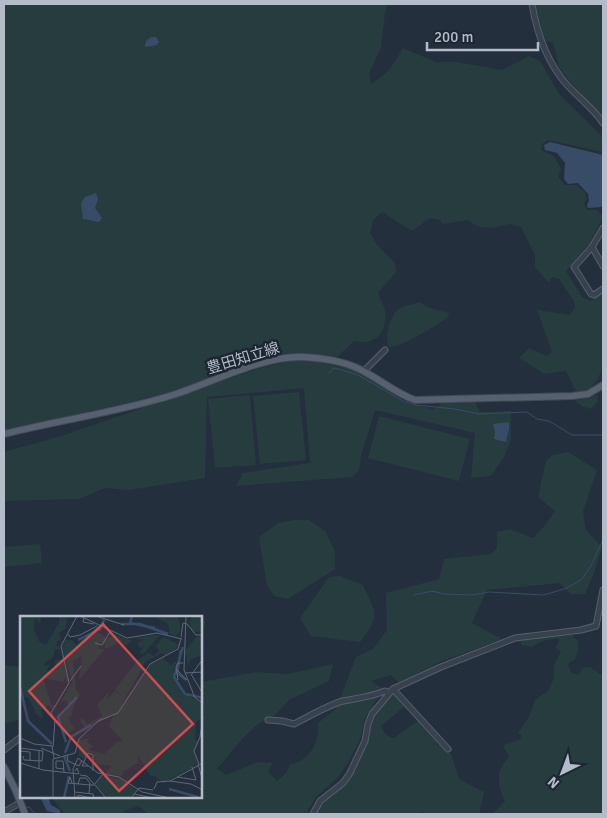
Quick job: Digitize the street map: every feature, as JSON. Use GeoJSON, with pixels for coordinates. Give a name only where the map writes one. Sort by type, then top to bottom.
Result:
{"type":"FeatureCollection","features":[{"type":"Feature","properties":{"kind":"main road","name":"豊田知立線"},"geometry":{"type":"LineString","coordinates":[[4,434],[174,395],[281,358],[304,357],[346,364],[364,371],[399,393],[415,400],[569,396],[588,394],[603,385]]}},
{"type":"Feature","properties":{"kind":"main road"},"geometry":{"type":"LineString","coordinates":[[4,767],[16,789],[25,814]]}},
{"type":"Feature","properties":{"kind":"street"},"geometry":{"type":"LineString","coordinates":[[532,4],[540,39],[550,61],[566,84],[603,123]]}},
{"type":"Feature","properties":{"kind":"street"},"geometry":{"type":"LineString","coordinates":[[603,228],[592,247],[574,266],[574,269],[591,294],[594,295],[603,289]]}},
{"type":"Feature","properties":{"kind":"street"},"geometry":{"type":"LineString","coordinates":[[592,247],[601,257],[603,266]]}},
{"type":"Feature","properties":{"kind":"street"},"geometry":{"type":"LineString","coordinates":[[364,371],[385,350]]}},
{"type":"Feature","properties":{"kind":"street"},"geometry":{"type":"LineString","coordinates":[[313,814],[320,801],[343,783],[350,773],[365,741],[372,714],[391,691],[441,667],[515,638],[581,630],[596,626],[603,590]]}},
{"type":"Feature","properties":{"kind":"street"},"geometry":{"type":"LineString","coordinates":[[268,720],[294,724],[329,706],[391,691],[448,749]]}},
{"type":"Feature","properties":{"kind":"street"},"geometry":{"type":"LineString","coordinates":[[4,750],[20,738]]}},
{"type":"Feature","properties":{"kind":"street"},"geometry":{"type":"LineString","coordinates":[[4,812],[16,805]]}},
{"type":"Feature","properties":{"kind":"green space"},"geometry":{"type":"Polygon","coordinates":[[[4,4],[388,4],[385,13],[381,48],[369,73],[371,84],[390,69],[403,48],[436,62],[456,62],[502,70],[529,56],[540,61],[559,94],[603,137],[603,152],[548,140],[542,144],[541,150],[554,156],[561,169],[558,176],[565,185],[577,185],[585,192],[587,199],[584,203],[587,210],[597,210],[603,217],[589,244],[566,271],[582,297],[590,301],[603,294],[603,366],[598,379],[589,389],[576,392],[566,371],[544,374],[519,358],[529,348],[546,356],[552,352],[537,310],[570,315],[575,307],[574,301],[559,279],[552,277],[549,283],[535,267],[535,255],[521,227],[510,224],[492,228],[479,227],[467,220],[442,224],[440,220],[430,218],[412,231],[382,212],[373,220],[370,233],[378,246],[395,263],[396,272],[378,293],[384,307],[385,319],[382,332],[374,340],[368,342],[354,341],[337,357],[276,354],[176,391],[4,432],[4,4]]]}},
{"type":"Feature","properties":{"kind":"green space"},"geometry":{"type":"Polygon","coordinates":[[[535,4],[603,4],[603,117],[576,89],[559,67],[553,43],[544,41],[535,4]]]}},
{"type":"Feature","properties":{"kind":"green space"},"geometry":{"type":"Polygon","coordinates":[[[419,302],[427,307],[449,313],[448,317],[410,340],[394,347],[389,347],[387,338],[393,316],[401,308],[419,302]]]}},
{"type":"Feature","properties":{"kind":"green space"},"geometry":{"type":"Polygon","coordinates":[[[297,359],[352,369],[374,381],[403,401],[433,410],[442,403],[475,402],[480,412],[511,411],[511,440],[504,457],[491,476],[471,478],[475,433],[375,410],[361,456],[359,470],[352,477],[236,486],[243,473],[310,463],[304,388],[207,397],[205,478],[129,490],[105,488],[79,499],[4,501],[4,452],[58,437],[257,369],[297,359]]]}},
{"type":"Feature","properties":{"kind":"green space"},"geometry":{"type":"Polygon","coordinates":[[[299,392],[306,460],[260,464],[253,396],[299,392]]]}},
{"type":"Feature","properties":{"kind":"green space"},"geometry":{"type":"Polygon","coordinates":[[[598,394],[597,402],[591,409],[576,402],[576,400],[590,398],[598,394]]]}},
{"type":"Feature","properties":{"kind":"green space"},"geometry":{"type":"Polygon","coordinates":[[[250,395],[256,465],[215,468],[208,399],[250,395]]]}},
{"type":"Feature","properties":{"kind":"green space"},"geometry":{"type":"Polygon","coordinates":[[[379,416],[470,439],[459,481],[368,458],[379,416]]]}},
{"type":"Feature","properties":{"kind":"green space"},"geometry":{"type":"Polygon","coordinates":[[[568,452],[597,470],[583,511],[586,530],[602,547],[585,594],[570,594],[560,583],[487,590],[472,623],[502,639],[440,662],[399,683],[391,675],[371,681],[383,689],[365,719],[360,739],[348,763],[338,777],[316,797],[306,814],[149,814],[138,806],[124,811],[122,814],[64,814],[55,802],[53,798],[202,798],[202,682],[256,672],[287,674],[333,664],[329,681],[289,700],[275,715],[259,723],[242,739],[217,769],[226,775],[258,762],[273,763],[268,771],[277,781],[286,773],[290,764],[308,755],[317,737],[318,723],[336,709],[356,657],[373,649],[387,630],[386,593],[439,579],[444,559],[491,554],[497,548],[497,532],[510,529],[533,538],[546,524],[555,511],[538,497],[546,461],[553,455],[568,452]]]}},
{"type":"Feature","properties":{"kind":"green space"},"geometry":{"type":"Polygon","coordinates":[[[309,520],[326,532],[335,552],[335,569],[288,599],[274,596],[267,585],[259,537],[278,523],[309,520]]]}},
{"type":"Feature","properties":{"kind":"green space"},"geometry":{"type":"Polygon","coordinates":[[[40,544],[42,563],[4,567],[4,547],[40,544]]]}},
{"type":"Feature","properties":{"kind":"green space"},"geometry":{"type":"Polygon","coordinates":[[[340,576],[363,585],[371,602],[374,620],[360,642],[311,636],[300,618],[329,577],[340,576]]]}},
{"type":"Feature","properties":{"kind":"green space"},"geometry":{"type":"Polygon","coordinates":[[[572,635],[578,641],[575,659],[568,664],[571,672],[577,675],[583,668],[590,667],[603,676],[603,814],[492,814],[505,801],[499,782],[500,770],[509,756],[504,745],[521,739],[521,735],[518,733],[529,717],[535,700],[548,691],[554,678],[554,665],[561,651],[555,648],[559,639],[545,641],[533,647],[521,645],[521,641],[572,635]]]}},
{"type":"Feature","properties":{"kind":"green space"},"geometry":{"type":"Polygon","coordinates":[[[4,665],[20,667],[20,719],[4,724],[4,665]]]}},
{"type":"Feature","properties":{"kind":"green space"},"geometry":{"type":"Polygon","coordinates":[[[395,693],[405,706],[381,726],[384,732],[394,738],[419,720],[436,739],[437,745],[441,745],[451,754],[459,779],[484,792],[479,814],[429,814],[423,812],[418,814],[315,814],[325,800],[347,781],[371,721],[385,701],[395,693]]]}},
{"type":"Feature","properties":{"kind":"water"},"geometry":{"type":"Polygon","coordinates":[[[151,37],[156,37],[159,42],[157,45],[146,47],[146,41],[151,37]]]}},
{"type":"Feature","properties":{"kind":"water"},"geometry":{"type":"Polygon","coordinates":[[[550,142],[603,155],[603,204],[601,207],[588,208],[588,194],[578,183],[568,184],[564,179],[565,163],[557,153],[545,150],[544,145],[550,142]]]}},
{"type":"Feature","properties":{"kind":"water"},"geometry":{"type":"Polygon","coordinates":[[[96,193],[98,199],[95,208],[102,218],[99,222],[83,219],[81,203],[85,197],[96,193]]]}},
{"type":"Feature","properties":{"kind":"water"},"geometry":{"type":"Polygon","coordinates":[[[509,422],[506,442],[494,439],[493,424],[509,422]]]}},
{"type":"Feature","properties":{"kind":"water"},"geometry":{"type":"Polygon","coordinates":[[[40,798],[48,798],[51,805],[60,810],[60,814],[47,811],[40,798]]]}},
{"type":"Feature","properties":{"kind":"waterway"},"geometry":{"type":"LineString","coordinates":[[329,373],[334,368],[358,375],[403,401],[416,405],[455,409],[479,414],[527,412],[537,419],[549,421],[572,435],[603,435]]}},
{"type":"Feature","properties":{"kind":"waterway"},"geometry":{"type":"LineString","coordinates":[[414,595],[432,591],[444,594],[472,595],[489,592],[543,595],[554,592],[567,588],[582,579],[591,566],[603,540]]}},
{"type":"Feature","properties":{"kind":"waterway"},"geometry":{"type":"LineString","coordinates":[[24,808],[29,807],[35,814]]}}]}
